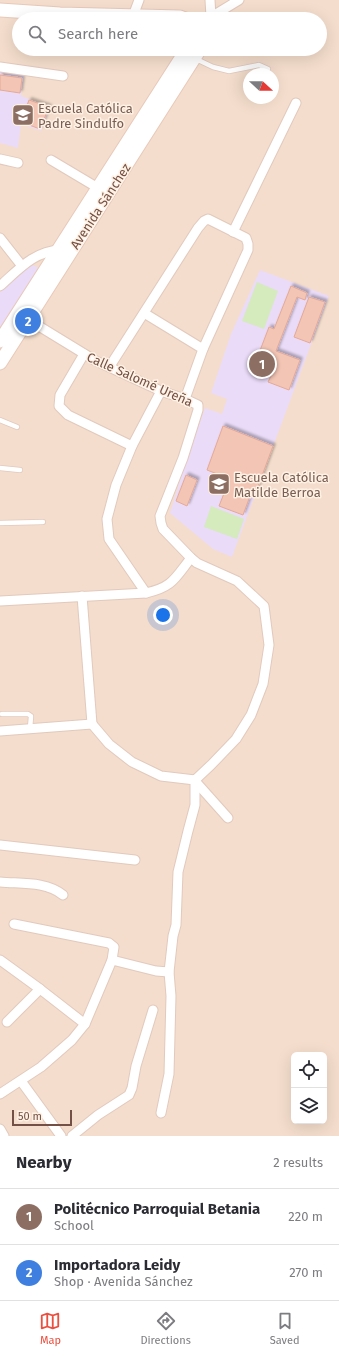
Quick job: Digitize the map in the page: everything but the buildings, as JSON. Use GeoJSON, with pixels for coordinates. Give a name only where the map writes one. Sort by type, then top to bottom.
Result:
{"type":"FeatureCollection","features":[{"type":"Feature","properties":{"kind":"street"},"geometry":{"type":"LineString","coordinates":[[134,12],[139,0]]}},
{"type":"Feature","properties":{"kind":"street"},"geometry":{"type":"LineString","coordinates":[[210,0],[211,12]]}},
{"type":"Feature","properties":{"kind":"street"},"geometry":{"type":"LineString","coordinates":[[220,12],[239,0]]}},
{"type":"Feature","properties":{"kind":"street"},"geometry":{"type":"LineString","coordinates":[[0,10],[30,12]]}},
{"type":"Feature","properties":{"kind":"street","name":"Avenida Sánchez"},"geometry":{"type":"LineString","coordinates":[[0,363],[58,250],[98,188],[189,56]]}},
{"type":"Feature","properties":{"kind":"street","name":"Avenida Sánchez"},"geometry":{"type":"LineString","coordinates":[[0,341],[23,316],[72,249],[190,56]]}},
{"type":"Feature","properties":{"kind":"street"},"geometry":{"type":"LineString","coordinates":[[0,67],[63,76]]}},
{"type":"Feature","properties":{"kind":"street"},"geometry":{"type":"LineString","coordinates":[[233,232],[296,103]]}},
{"type":"Feature","properties":{"kind":"street"},"geometry":{"type":"LineString","coordinates":[[0,160],[18,163]]}},
{"type":"Feature","properties":{"kind":"street"},"geometry":{"type":"LineString","coordinates":[[51,160],[98,188]]}},
{"type":"Feature","properties":{"kind":"street"},"geometry":{"type":"LineString","coordinates":[[110,366],[204,221],[208,219],[246,238],[248,250],[203,349],[185,399]]}},
{"type":"Feature","properties":{"kind":"street"},"geometry":{"type":"LineString","coordinates":[[0,238],[22,266]]}},
{"type":"Feature","properties":{"kind":"street"},"geometry":{"type":"LineString","coordinates":[[0,286],[29,260],[46,252],[72,249]]}},
{"type":"Feature","properties":{"kind":"street"},"geometry":{"type":"LineString","coordinates":[[144,313],[203,349]]}},
{"type":"Feature","properties":{"kind":"street","name":"Calle Salomé Ureña"},"geometry":{"type":"LineString","coordinates":[[23,316],[84,354],[161,391],[198,405],[198,410],[182,458],[160,516],[161,523],[164,529],[191,558],[198,563],[238,581],[264,606],[269,645],[263,684],[252,715],[236,739],[212,765],[195,780]]}},
{"type":"Feature","properties":{"kind":"street"},"geometry":{"type":"LineString","coordinates":[[84,354],[60,395],[59,406],[68,415],[132,446]]}},
{"type":"Feature","properties":{"kind":"street"},"geometry":{"type":"LineString","coordinates":[[146,593],[109,539],[108,519],[116,485],[132,446],[161,391]]}},
{"type":"Feature","properties":{"kind":"street"},"geometry":{"type":"LineString","coordinates":[[0,601],[146,593],[160,590],[172,582],[191,558]]}},
{"type":"Feature","properties":{"kind":"street"},"geometry":{"type":"LineString","coordinates":[[82,596],[92,724],[109,744],[132,762],[161,776],[195,780],[228,818]]}},
{"type":"Feature","properties":{"kind":"street"},"geometry":{"type":"LineString","coordinates":[[0,731],[92,724]]}},
{"type":"Feature","properties":{"kind":"street"},"geometry":{"type":"LineString","coordinates":[[161,1113],[169,1074],[171,1003],[169,972],[172,936],[176,925],[178,872],[195,805],[195,780]]}},
{"type":"Feature","properties":{"kind":"street"},"geometry":{"type":"LineString","coordinates":[[0,845],[135,860]]}},
{"type":"Feature","properties":{"kind":"street"},"geometry":{"type":"LineString","coordinates":[[0,882],[44,886],[58,891],[63,895]]}},
{"type":"Feature","properties":{"kind":"street"},"geometry":{"type":"LineString","coordinates":[[0,1094],[41,1067],[72,1040],[85,1024],[112,960],[114,947],[109,943],[14,924]]}},
{"type":"Feature","properties":{"kind":"street"},"geometry":{"type":"LineString","coordinates":[[0,960],[85,1024]]}},
{"type":"Feature","properties":{"kind":"street"},"geometry":{"type":"LineString","coordinates":[[112,960],[156,971],[169,972]]}},
{"type":"Feature","properties":{"kind":"street"},"geometry":{"type":"LineString","coordinates":[[7,1022],[40,989]]}},
{"type":"Feature","properties":{"kind":"street"},"geometry":{"type":"LineString","coordinates":[[72,1136],[98,1115],[128,1095],[132,1088],[136,1066],[154,1010]]}},
{"type":"Feature","properties":{"kind":"street"},"geometry":{"type":"LineString","coordinates":[[21,1081],[61,1136]]}},
{"type":"Feature","properties":{"kind":"street"},"geometry":{"type":"LineString","coordinates":[[0,1129],[4,1136]]}},
{"type":"Feature","properties":{"kind":"lane"},"geometry":{"type":"LineString","coordinates":[[198,56],[213,67],[228,71],[243,68]]}},
{"type":"Feature","properties":{"kind":"lane"},"geometry":{"type":"LineString","coordinates":[[244,68],[259,65],[268,68]]}},
{"type":"Feature","properties":{"kind":"lane"},"geometry":{"type":"LineString","coordinates":[[0,420],[17,427]]}},
{"type":"Feature","properties":{"kind":"lane"},"geometry":{"type":"LineString","coordinates":[[0,468],[20,470]]}},
{"type":"Feature","properties":{"kind":"lane"},"geometry":{"type":"LineString","coordinates":[[0,523],[43,522]]}},
{"type":"Feature","properties":{"kind":"lane"},"geometry":{"type":"LineString","coordinates":[[2,714],[28,714],[31,716],[30,729]]}},
{"type":"Feature","properties":{"kind":"shaded area"},"geometry":{"type":"Polygon","coordinates":[[[0,0],[339,0],[339,1136],[0,1136],[0,0]]]}},
{"type":"Feature","properties":{"kind":"shaded area","name":"Escuela Católica Padre Sindulfo"},"geometry":{"type":"Polygon","coordinates":[[[0,72],[24,75],[21,96],[50,107],[41,131],[21,124],[18,148],[0,143],[0,72]]]}},
{"type":"Feature","properties":{"kind":"shaded area"},"geometry":{"type":"Polygon","coordinates":[[[30,264],[39,268],[0,329],[0,292],[30,264]]]}},
{"type":"Feature","properties":{"kind":"shaded area"},"geometry":{"type":"Polygon","coordinates":[[[260,270],[329,296],[232,557],[213,549],[170,513],[188,455],[205,408],[222,414],[227,399],[211,393],[231,334],[260,270]]]}},
{"type":"Feature","properties":{"kind":"green space"},"geometry":{"type":"Polygon","coordinates":[[[257,282],[278,291],[264,329],[242,321],[257,282]]]}},
{"type":"Feature","properties":{"kind":"green space"},"geometry":{"type":"Polygon","coordinates":[[[211,506],[244,519],[237,539],[204,527],[211,506]]]}},
{"type":"Feature","properties":{"kind":"place","name":"Escuela Católica Padre Sindulfo"},"geometry":{"type":"Point","coordinates":[23,115]}},
{"type":"Feature","properties":{"kind":"place","name":"Importadora Leidy"},"geometry":{"type":"Point","coordinates":[28,321]}},
{"type":"Feature","properties":{"kind":"place","name":"Politécnico Parroquial Betania"},"geometry":{"type":"Point","coordinates":[262,364]}},
{"type":"Feature","properties":{"kind":"place","name":"Escuela Católica Matilde Berroa"},"geometry":{"type":"Point","coordinates":[219,484]}}]}
